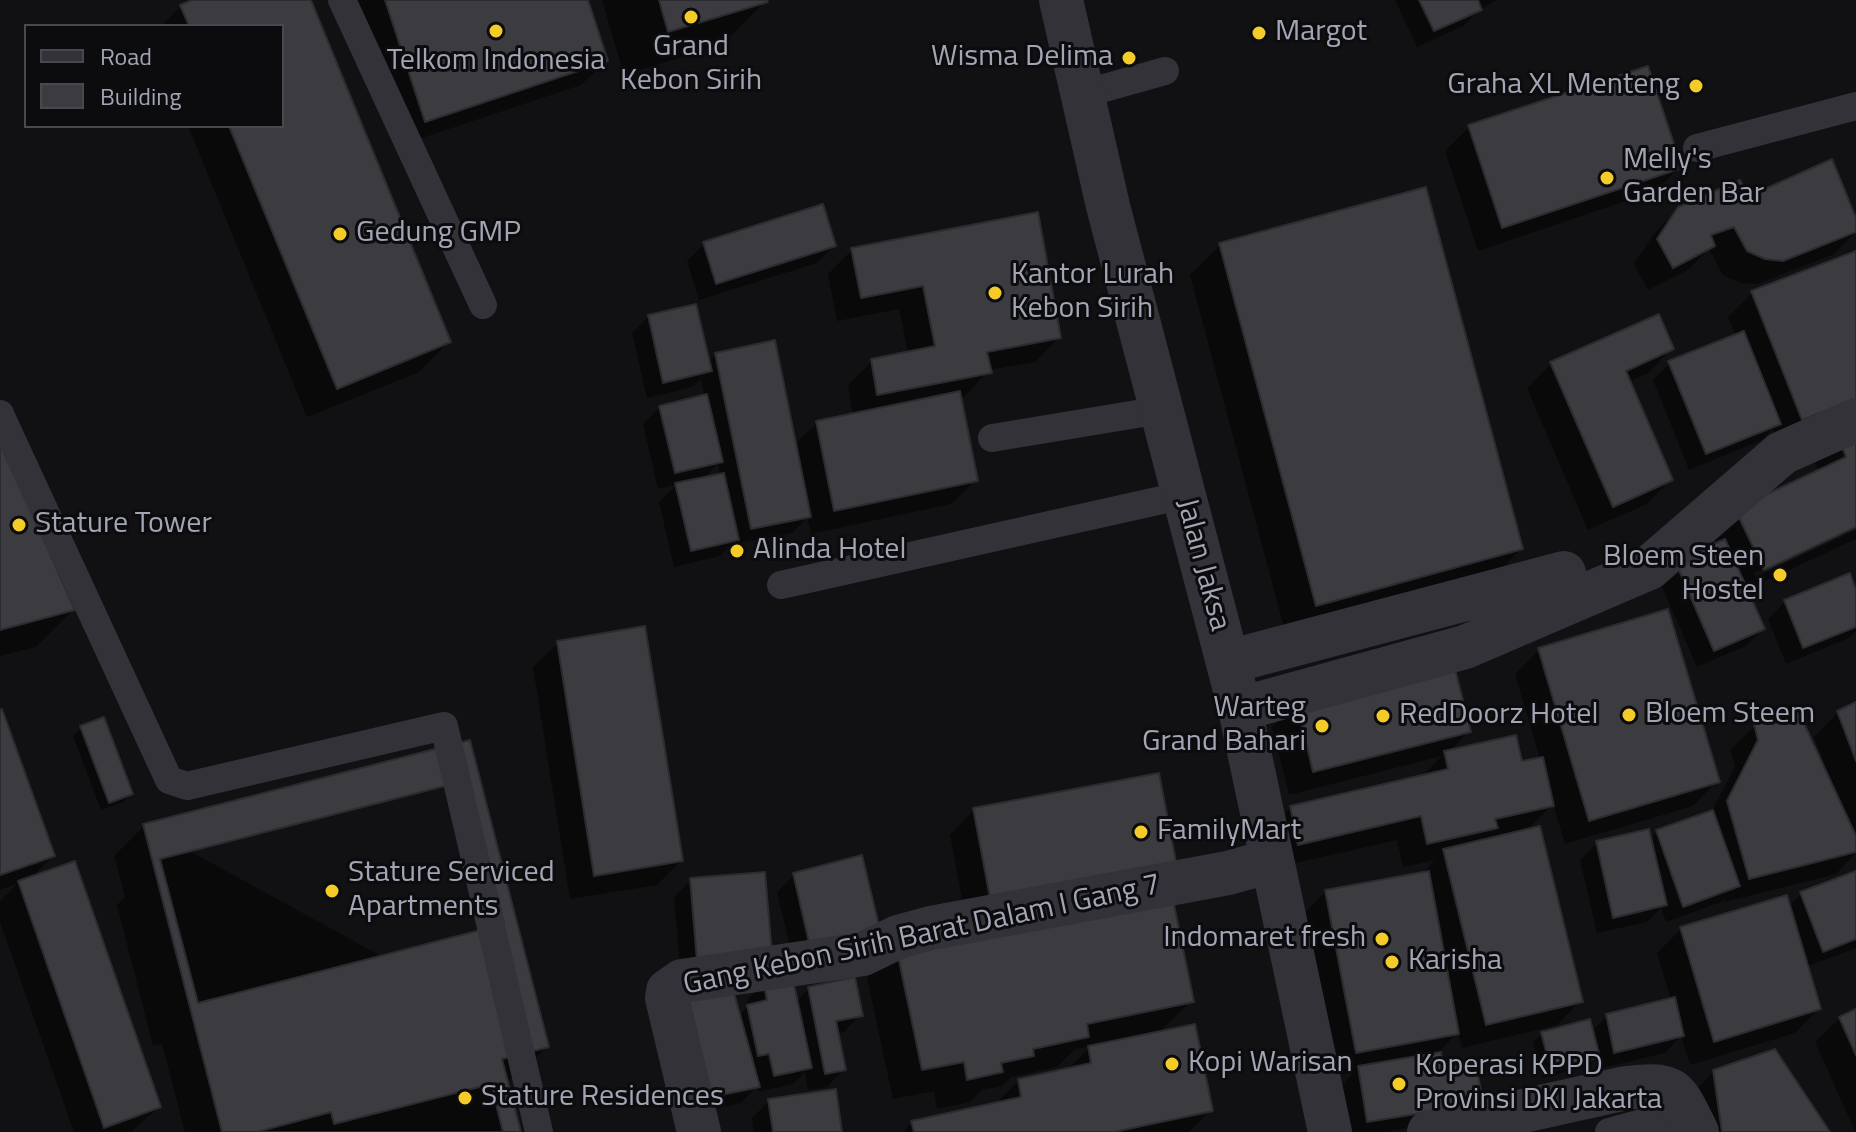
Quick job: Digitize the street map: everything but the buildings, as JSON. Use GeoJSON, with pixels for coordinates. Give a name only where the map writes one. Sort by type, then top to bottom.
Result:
{"type":"FeatureCollection","features":[{"type":"Feature","properties":{"kind":"street","name":"Jalan Jaksa"},"geometry":{"type":"LineString","coordinates":[[1061,0],[1108,206],[1240,709],[1330,1132]]}},
{"type":"Feature","properties":{"kind":"street"},"geometry":{"type":"LineString","coordinates":[[1240,709],[1465,647],[1649,568],[1782,453],[1856,420]]}},
{"type":"Feature","properties":{"kind":"street"},"geometry":{"type":"LineString","coordinates":[[1228,662],[1564,573]]}},
{"type":"Feature","properties":{"kind":"street","name":"Gang Kebon Sirih Barat Dalam I Gang 7"},"geometry":{"type":"LineString","coordinates":[[699,1132],[667,998],[668,991],[676,983],[863,954],[898,937],[931,928],[1228,873],[1271,861]]}},
{"type":"Feature","properties":{"kind":"street"},"geometry":{"type":"LineString","coordinates":[[1429,1132],[1656,1084],[1669,1087],[1680,1099],[1697,1132]]}},
{"type":"Feature","properties":{"kind":"lane"},"geometry":{"type":"LineString","coordinates":[[342,0],[483,305]]}},
{"type":"Feature","properties":{"kind":"lane"},"geometry":{"type":"LineString","coordinates":[[1083,94],[1165,71]]}},
{"type":"Feature","properties":{"kind":"lane"},"geometry":{"type":"LineString","coordinates":[[1697,148],[1856,106]]}},
{"type":"Feature","properties":{"kind":"lane"},"geometry":{"type":"LineString","coordinates":[[992,438],[1161,410]]}},
{"type":"Feature","properties":{"kind":"lane"},"geometry":{"type":"LineString","coordinates":[[0,414],[169,780],[187,786],[444,726],[539,1132]]}},
{"type":"Feature","properties":{"kind":"lane"},"geometry":{"type":"LineString","coordinates":[[781,585],[1184,495]]}},
{"type":"Feature","properties":{"kind":"lane"},"geometry":{"type":"LineString","coordinates":[[1609,1132],[1675,1114],[1679,1132]]}},
{"type":"Feature","properties":{"kind":"place","name":"Grand Kebon Sirih"},"geometry":{"type":"Point","coordinates":[691,17]}},
{"type":"Feature","properties":{"kind":"place","name":"Telkom Indonesia"},"geometry":{"type":"Point","coordinates":[496,31]}},
{"type":"Feature","properties":{"kind":"place","name":"Margot"},"geometry":{"type":"Point","coordinates":[1259,33]}},
{"type":"Feature","properties":{"kind":"place","name":"Wisma Delima"},"geometry":{"type":"Point","coordinates":[1129,58]}},
{"type":"Feature","properties":{"kind":"place","name":"Graha XL Menteng"},"geometry":{"type":"Point","coordinates":[1696,86]}},
{"type":"Feature","properties":{"kind":"place","name":"Melly's Garden Bar"},"geometry":{"type":"Point","coordinates":[1607,178]}},
{"type":"Feature","properties":{"kind":"place","name":"Gedung GMP"},"geometry":{"type":"Point","coordinates":[340,234]}},
{"type":"Feature","properties":{"kind":"place","name":"Kantor Lurah Kebon Sirih"},"geometry":{"type":"Point","coordinates":[995,293]}},
{"type":"Feature","properties":{"kind":"place","name":"Stature Tower"},"geometry":{"type":"Point","coordinates":[19,525]}},
{"type":"Feature","properties":{"kind":"place","name":"Alinda Hotel"},"geometry":{"type":"Point","coordinates":[737,551]}},
{"type":"Feature","properties":{"kind":"place","name":"Bloem Steen Hostel"},"geometry":{"type":"Point","coordinates":[1780,575]}},
{"type":"Feature","properties":{"kind":"place","name":"Bloem Steem"},"geometry":{"type":"Point","coordinates":[1629,715]}},
{"type":"Feature","properties":{"kind":"place","name":"RedDoorz Hotel"},"geometry":{"type":"Point","coordinates":[1383,716]}},
{"type":"Feature","properties":{"kind":"place","name":"Warteg Grand Bahari"},"geometry":{"type":"Point","coordinates":[1322,726]}},
{"type":"Feature","properties":{"kind":"place","name":"FamilyMart"},"geometry":{"type":"Point","coordinates":[1141,832]}},
{"type":"Feature","properties":{"kind":"place","name":"Stature Serviced Apartments"},"geometry":{"type":"Point","coordinates":[332,891]}},
{"type":"Feature","properties":{"kind":"place","name":"Indomaret fresh"},"geometry":{"type":"Point","coordinates":[1382,939]}},
{"type":"Feature","properties":{"kind":"place","name":"Karisha"},"geometry":{"type":"Point","coordinates":[1392,962]}},
{"type":"Feature","properties":{"kind":"place","name":"Kopi Warisan"},"geometry":{"type":"Point","coordinates":[1172,1064]}},
{"type":"Feature","properties":{"kind":"place","name":"Koperasi KPPD Provinsi DKI Jakarta"},"geometry":{"type":"Point","coordinates":[1399,1084]}},
{"type":"Feature","properties":{"kind":"place","name":"Stature Residences"},"geometry":{"type":"Point","coordinates":[465,1098]}}]}
